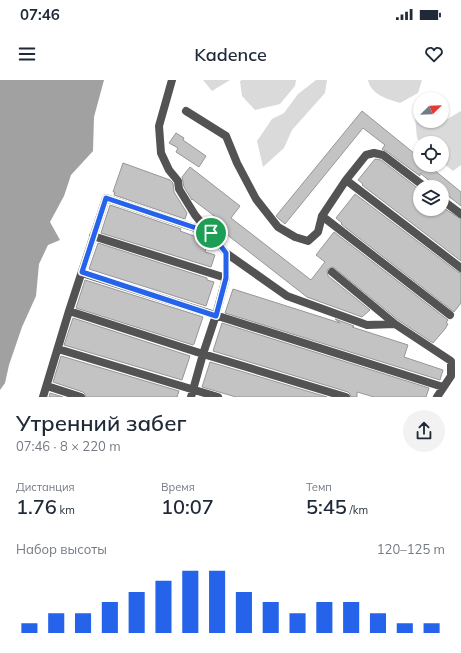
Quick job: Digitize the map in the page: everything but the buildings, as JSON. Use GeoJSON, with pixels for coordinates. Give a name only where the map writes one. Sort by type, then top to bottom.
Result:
{"type":"FeatureCollection","features":[{"type":"Feature","properties":{"kind":"lane"},"geometry":{"type":"LineString","coordinates":[[172,80],[159,126],[161,152],[169,170],[178,181],[179,189],[195,215],[226,253],[287,296],[367,325],[395,324]]}},
{"type":"Feature","properties":{"kind":"lane"},"geometry":{"type":"LineString","coordinates":[[186,111],[226,136],[237,163],[256,199],[278,227],[295,237],[308,241],[318,232],[322,216],[346,180],[366,156],[374,153],[383,155],[416,180]]}},
{"type":"Feature","properties":{"kind":"lane"},"geometry":{"type":"LineString","coordinates":[[346,180],[461,268]]}},
{"type":"Feature","properties":{"kind":"lane"},"geometry":{"type":"LineString","coordinates":[[43,397],[106,198],[211,233]]}},
{"type":"Feature","properties":{"kind":"lane"},"geometry":{"type":"LineString","coordinates":[[449,205],[461,214]]}},
{"type":"Feature","properties":{"kind":"lane"},"geometry":{"type":"LineString","coordinates":[[322,216],[450,315]]}},
{"type":"Feature","properties":{"kind":"lane"},"geometry":{"type":"LineString","coordinates":[[93,236],[226,278]]}},
{"type":"Feature","properties":{"kind":"lane"},"geometry":{"type":"LineString","coordinates":[[192,393],[226,278],[226,253]]}},
{"type":"Feature","properties":{"kind":"lane"},"geometry":{"type":"LineString","coordinates":[[82,272],[216,316],[443,387]]}},
{"type":"Feature","properties":{"kind":"lane"},"geometry":{"type":"LineString","coordinates":[[332,272],[395,324],[451,361],[451,376],[437,397]]}},
{"type":"Feature","properties":{"kind":"lane"},"geometry":{"type":"LineString","coordinates":[[69,311],[203,354],[346,397]]}},
{"type":"Feature","properties":{"kind":"lane"},"geometry":{"type":"LineString","coordinates":[[58,349],[192,393],[218,397]]}},
{"type":"Feature","properties":{"kind":"lane"},"geometry":{"type":"LineString","coordinates":[[47,386],[81,397]]}},
{"type":"Feature","properties":{"kind":"shaded area"},"geometry":{"type":"Polygon","coordinates":[[[0,80],[104,80],[94,117],[93,151],[71,175],[64,196],[50,222],[60,240],[48,245],[39,264],[36,296],[22,327],[9,365],[5,383],[0,390],[0,80]]]}},
{"type":"Feature","properties":{"kind":"shaded area"},"geometry":{"type":"Polygon","coordinates":[[[203,80],[230,80],[212,91],[203,80]]]}},
{"type":"Feature","properties":{"kind":"shaded area"},"geometry":{"type":"Polygon","coordinates":[[[296,80],[295,86],[280,104],[255,110],[242,96],[240,81],[296,80]]]}},
{"type":"Feature","properties":{"kind":"shaded area"},"geometry":{"type":"Polygon","coordinates":[[[316,80],[327,80],[325,93],[292,130],[284,148],[263,167],[257,141],[272,119],[284,113],[298,94],[316,80]]]}},
{"type":"Feature","properties":{"kind":"shaded area"},"geometry":{"type":"Polygon","coordinates":[[[368,80],[422,80],[418,92],[413,92],[413,96],[400,103],[376,93],[368,80]]]}},
{"type":"Feature","properties":{"kind":"shaded area"},"geometry":{"type":"Polygon","coordinates":[[[461,111],[461,165],[453,171],[449,168],[449,136],[417,136],[416,128],[449,128],[449,118],[461,111]]]}},
{"type":"Feature","properties":{"kind":"route"},"geometry":{"type":"LineString","coordinates":[[106,198],[211,233],[226,253],[226,278],[216,316],[82,272],[106,198]]}}]}
